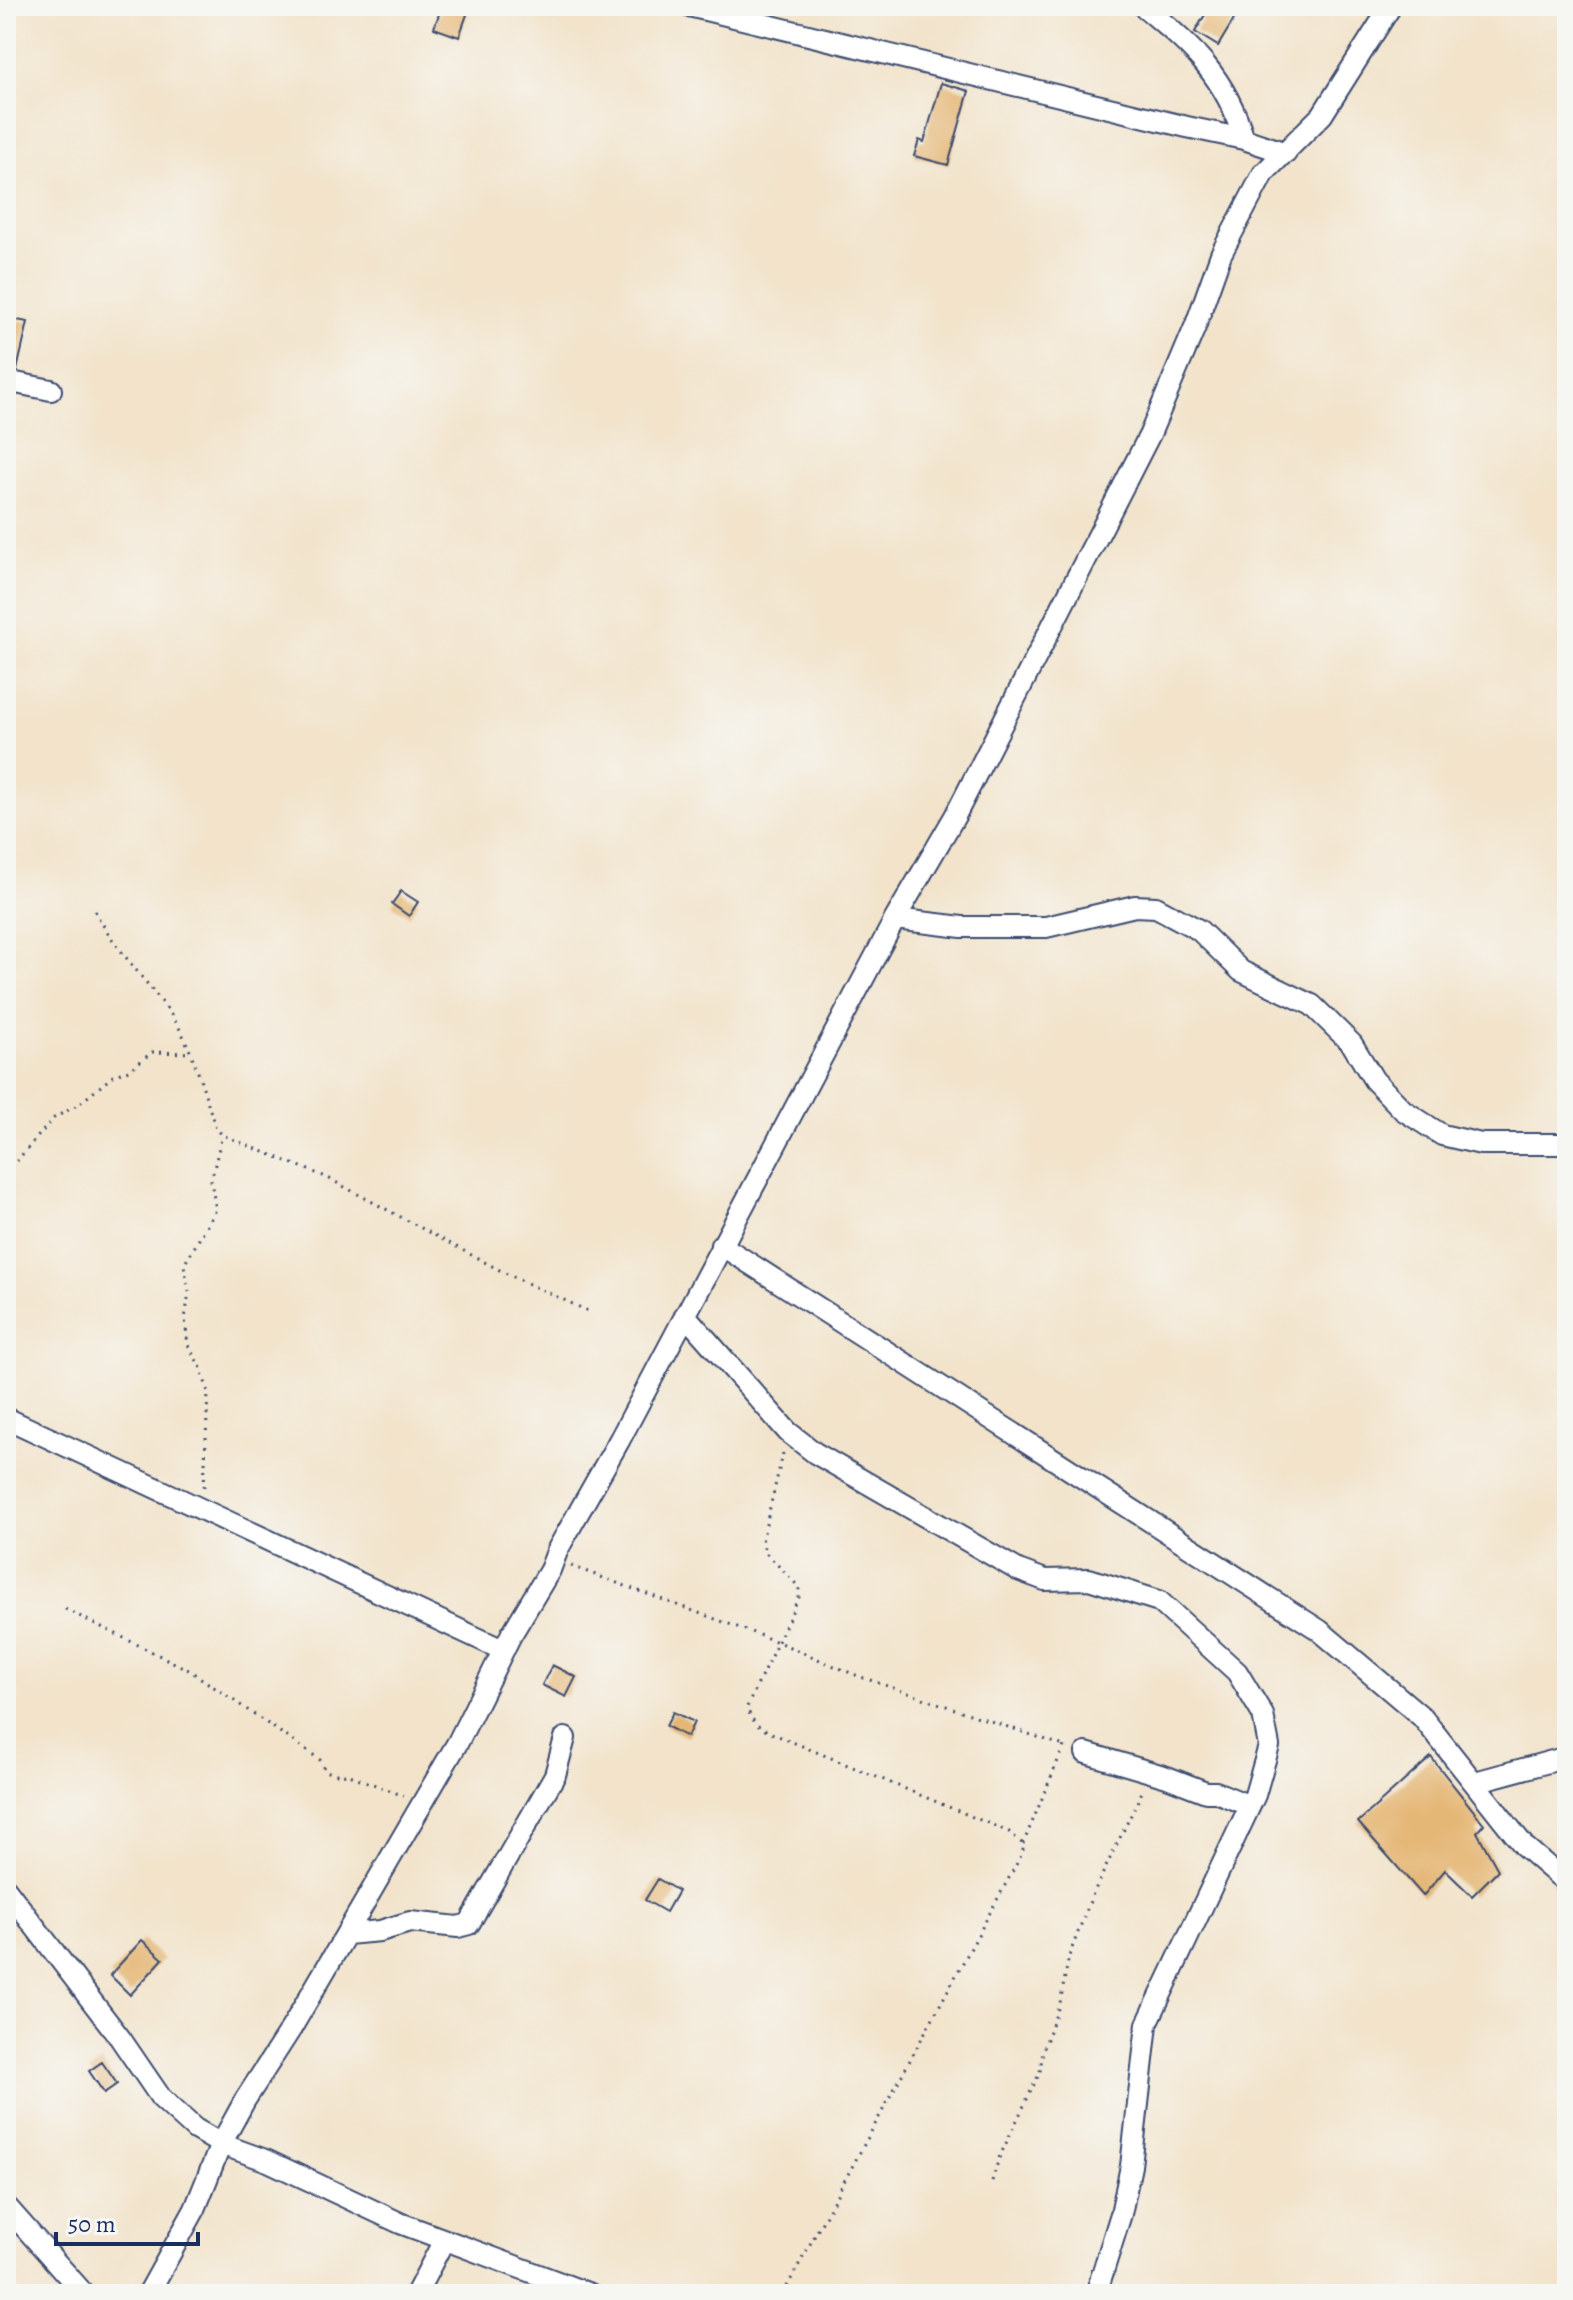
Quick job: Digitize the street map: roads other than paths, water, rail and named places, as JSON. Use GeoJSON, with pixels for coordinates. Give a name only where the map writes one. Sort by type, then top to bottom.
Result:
{"type":"FeatureCollection","features":[{"type":"Feature","properties":{"kind":"street"},"geometry":{"type":"LineString","coordinates":[[689,6],[1244,139],[1286,153]]}},
{"type":"Feature","properties":{"kind":"street"},"geometry":{"type":"LineString","coordinates":[[1143,6],[1187,42],[1218,78],[1236,111],[1244,139]]}},
{"type":"Feature","properties":{"kind":"street"},"geometry":{"type":"LineString","coordinates":[[148,2294],[195,2209],[221,2144],[458,1742],[503,1650],[554,1560],[895,919],[955,816],[1150,434],[1195,327],[1221,254],[1263,174],[1322,115],[1391,6]]}},
{"type":"Feature","properties":{"kind":"street"},"geometry":{"type":"LineString","coordinates":[[6,381],[51,390]]}},
{"type":"Feature","properties":{"kind":"street"},"geometry":{"type":"LineString","coordinates":[[895,919],[962,927],[1046,927],[1135,906],[1156,907],[1199,930],[1241,971],[1312,1005],[1352,1044],[1374,1080],[1403,1110],[1442,1135],[1481,1144],[1567,1144]]}},
{"type":"Feature","properties":{"kind":"street"},"geometry":{"type":"LineString","coordinates":[[721,1245],[1319,1630],[1422,1717],[1524,1846],[1567,1883]]}},
{"type":"Feature","properties":{"kind":"street"},"geometry":{"type":"LineString","coordinates":[[685,1315],[788,1432],[815,1453],[1018,1570],[1045,1580],[1089,1579],[1159,1601],[1237,1672],[1263,1715],[1269,1746],[1250,1806],[1147,2024],[1131,2166],[1121,2214],[1096,2294]]}},
{"type":"Feature","properties":{"kind":"street"},"geometry":{"type":"LineString","coordinates":[[6,1418],[503,1650]]}},
{"type":"Feature","properties":{"kind":"street"},"geometry":{"type":"LineString","coordinates":[[347,1934],[380,1931],[410,1922],[458,1927],[469,1924],[555,1775],[565,1738]]}},
{"type":"Feature","properties":{"kind":"street"},"geometry":{"type":"LineString","coordinates":[[1086,1753],[1206,1792],[1216,1792],[1250,1806]]}},
{"type":"Feature","properties":{"kind":"street"},"geometry":{"type":"LineString","coordinates":[[1475,1782],[1567,1757]]}},
{"type":"Feature","properties":{"kind":"street"},"geometry":{"type":"LineString","coordinates":[[6,1889],[120,2038],[161,2098],[195,2129],[221,2144],[268,2161],[400,2223],[590,2294]]}},
{"type":"Feature","properties":{"kind":"street"},"geometry":{"type":"LineString","coordinates":[[6,2206],[84,2294]]}},
{"type":"Feature","properties":{"kind":"street"},"geometry":{"type":"LineString","coordinates":[[416,2294],[444,2240]]}}]}
